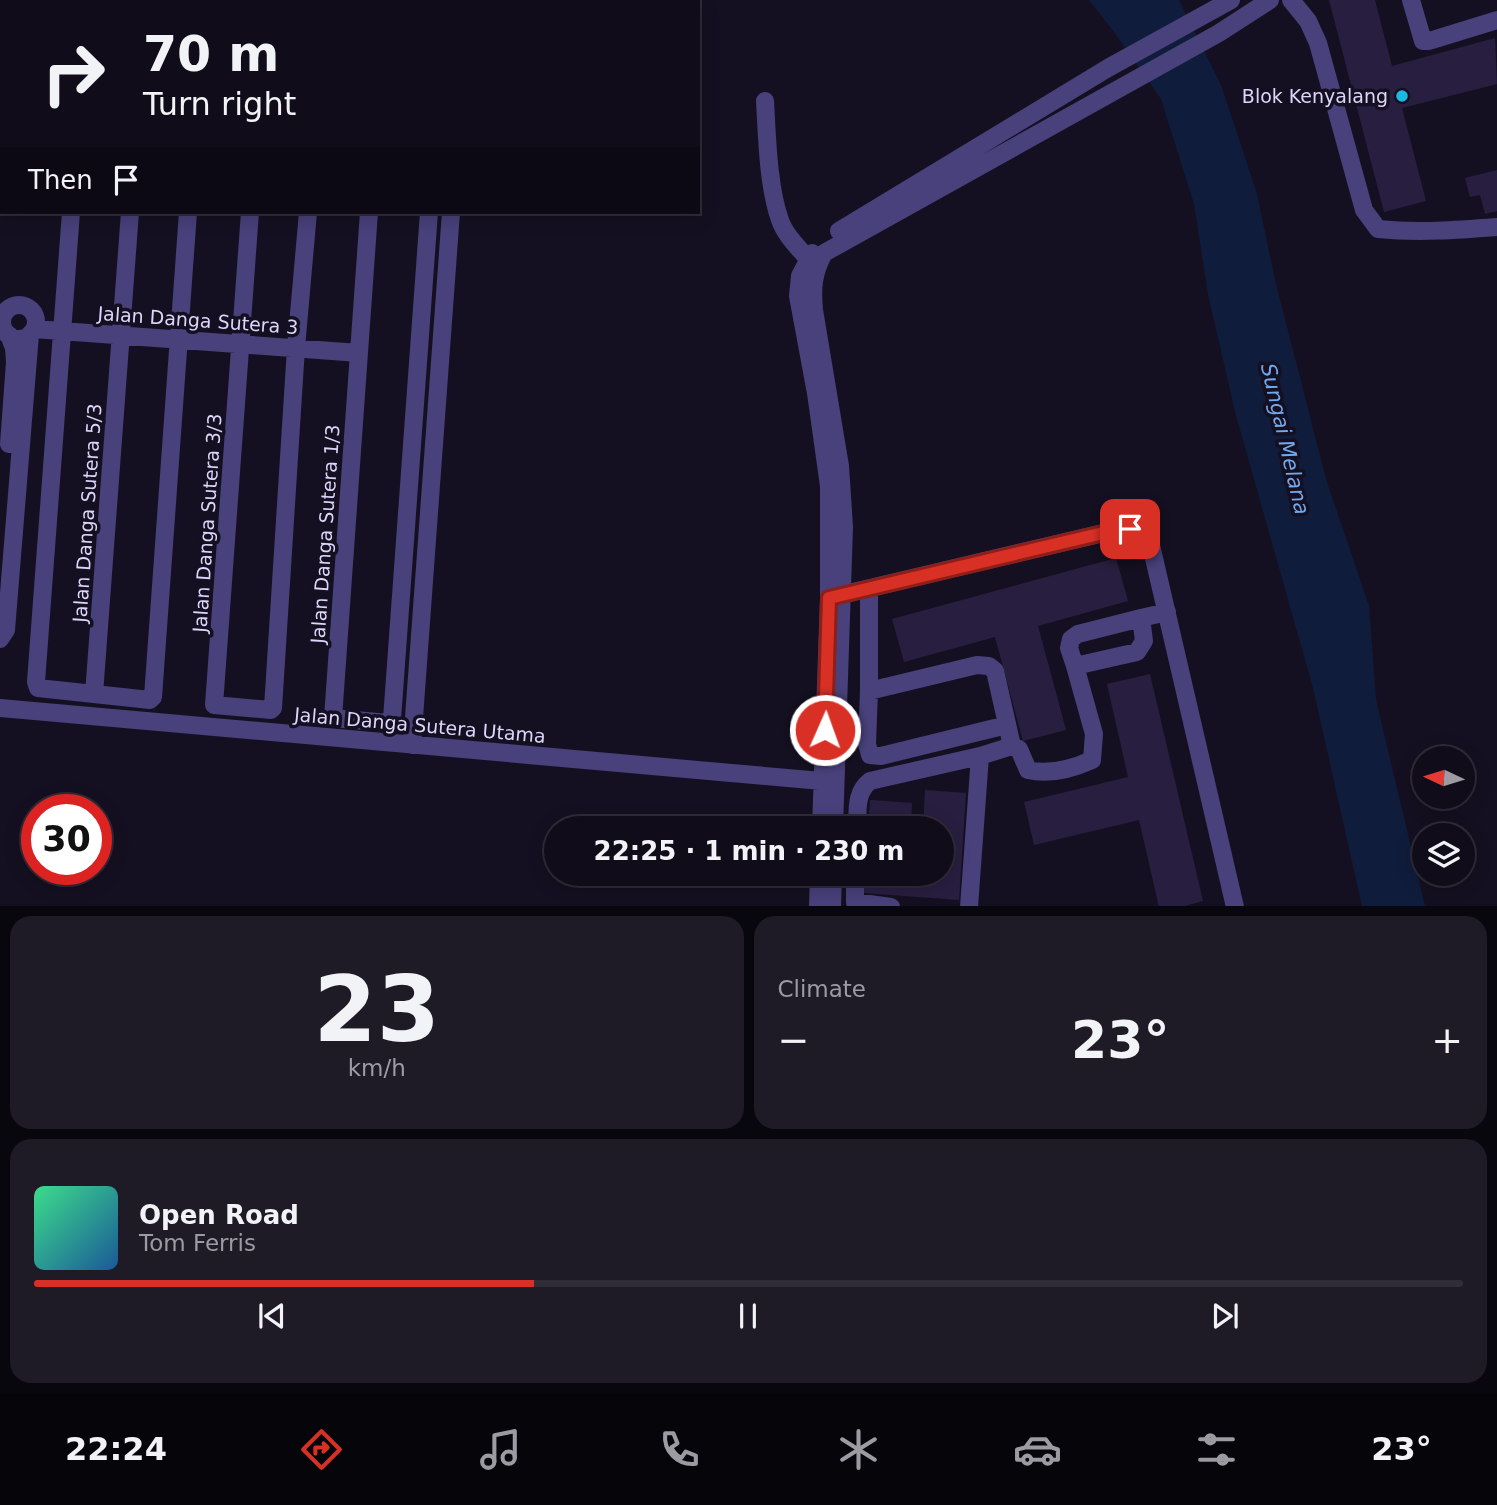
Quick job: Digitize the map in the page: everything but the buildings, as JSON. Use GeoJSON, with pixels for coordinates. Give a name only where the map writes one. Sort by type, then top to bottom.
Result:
{"type":"FeatureCollection","features":[{"type":"Feature","properties":{"kind":"street"},"geometry":{"type":"LineString","coordinates":[[823,816],[829,782],[835,597],[829,486],[816,393],[798,296],[800,276],[808,259],[817,245],[1108,68],[1231,0]]}},
{"type":"Feature","properties":{"kind":"street"},"geometry":{"type":"LineString","coordinates":[[835,597],[844,527],[840,466],[812,284],[824,253],[1219,33],[1270,0]]}},
{"type":"Feature","properties":{"kind":"street"},"geometry":{"type":"LineString","coordinates":[[1291,0],[1308,22],[1318,43],[1364,210],[1378,229],[1448,231],[1497,228]]}},
{"type":"Feature","properties":{"kind":"street"},"geometry":{"type":"LineString","coordinates":[[1410,0],[1423,41],[1497,20]]}},
{"type":"Feature","properties":{"kind":"street"},"geometry":{"type":"LineString","coordinates":[[765,101],[772,178],[780,219],[808,259]]}},
{"type":"Feature","properties":{"kind":"street"},"geometry":{"type":"LineString","coordinates":[[71,214],[36,682],[38,688],[150,700],[153,697],[188,214]]}},
{"type":"Feature","properties":{"kind":"street","name":"Jalan Danga Sutera 5/3"},"geometry":{"type":"LineString","coordinates":[[94,694],[130,214]]}},
{"type":"Feature","properties":{"kind":"street","name":"Jalan Danga Sutera 3/3"},"geometry":{"type":"LineString","coordinates":[[250,214],[214,705],[273,708],[296,348]]}},
{"type":"Feature","properties":{"kind":"street"},"geometry":{"type":"LineString","coordinates":[[296,348],[308,214]]}},
{"type":"Feature","properties":{"kind":"street","name":"Jalan Danga Sutera 1/3"},"geometry":{"type":"LineString","coordinates":[[369,214],[333,718],[388,723],[392,719],[429,214]]}},
{"type":"Feature","properties":{"kind":"street"},"geometry":{"type":"LineString","coordinates":[[412,745],[451,214]]}},
{"type":"Feature","properties":{"kind":"street"},"geometry":{"type":"LineString","coordinates":[[0,555],[15,362],[14,348],[4,332],[2,322],[4,310],[18,305],[29,308],[35,317],[6,629],[0,639]]}},
{"type":"Feature","properties":{"kind":"street"},"geometry":{"type":"LineString","coordinates":[[4,332],[20,339],[32,331]]}},
{"type":"Feature","properties":{"kind":"street","name":"Jalan Danga Sutera 3"},"geometry":{"type":"LineString","coordinates":[[32,331],[242,343],[359,353]]}},
{"type":"Feature","properties":{"kind":"street"},"geometry":{"type":"LineString","coordinates":[[835,597],[1116,530],[1142,530],[1150,541],[1236,906]]}},
{"type":"Feature","properties":{"kind":"street"},"geometry":{"type":"LineString","coordinates":[[869,589],[867,744],[870,755],[881,756],[1007,725]]}},
{"type":"Feature","properties":{"kind":"street"},"geometry":{"type":"LineString","coordinates":[[857,816],[858,797],[862,787],[870,781],[1012,747],[1018,750],[1028,770],[1039,772],[1065,770],[1092,760],[1094,734],[1069,648],[1071,639],[1078,634],[1167,612]]}},
{"type":"Feature","properties":{"kind":"street"},"geometry":{"type":"LineString","coordinates":[[1075,666],[1137,652],[1144,641],[1141,618]]}},
{"type":"Feature","properties":{"kind":"street"},"geometry":{"type":"LineString","coordinates":[[869,691],[977,665],[989,666],[995,671],[1012,747]]}},
{"type":"Feature","properties":{"kind":"street","name":"Jalan Danga Sutera Utama"},"geometry":{"type":"LineString","coordinates":[[0,708],[829,782]]}},
{"type":"Feature","properties":{"kind":"street"},"geometry":{"type":"LineString","coordinates":[[969,906],[980,756]]}},
{"type":"Feature","properties":{"kind":"street"},"geometry":{"type":"LineString","coordinates":[[829,782],[833,816]]}},
{"type":"Feature","properties":{"kind":"street"},"geometry":{"type":"LineString","coordinates":[[818,906],[819,886]]}},
{"type":"Feature","properties":{"kind":"street"},"geometry":{"type":"LineString","coordinates":[[832,906],[833,886]]}},
{"type":"Feature","properties":{"kind":"street"},"geometry":{"type":"LineString","coordinates":[[855,886],[855,902],[891,906]]}},
{"type":"Feature","properties":{"kind":"water","name":"Sungai Melana"},"geometry":{"type":"Polygon","coordinates":[[[1089,0],[1179,0],[1221,85],[1257,194],[1275,280],[1326,479],[1369,606],[1376,700],[1412,851],[1412,886],[1420,886],[1425,906],[1362,906],[1313,688],[1235,412],[1208,294],[1194,204],[1161,99],[1089,0]]]}},
{"type":"Feature","properties":{"kind":"place","name":"Blok Kenyalang"},"geometry":{"type":"Point","coordinates":[1402,96]}},
{"type":"Feature","properties":{"kind":"route"},"geometry":{"type":"LineString","coordinates":[[825,730],[829,598],[1116,530],[1130,529]]}}]}
